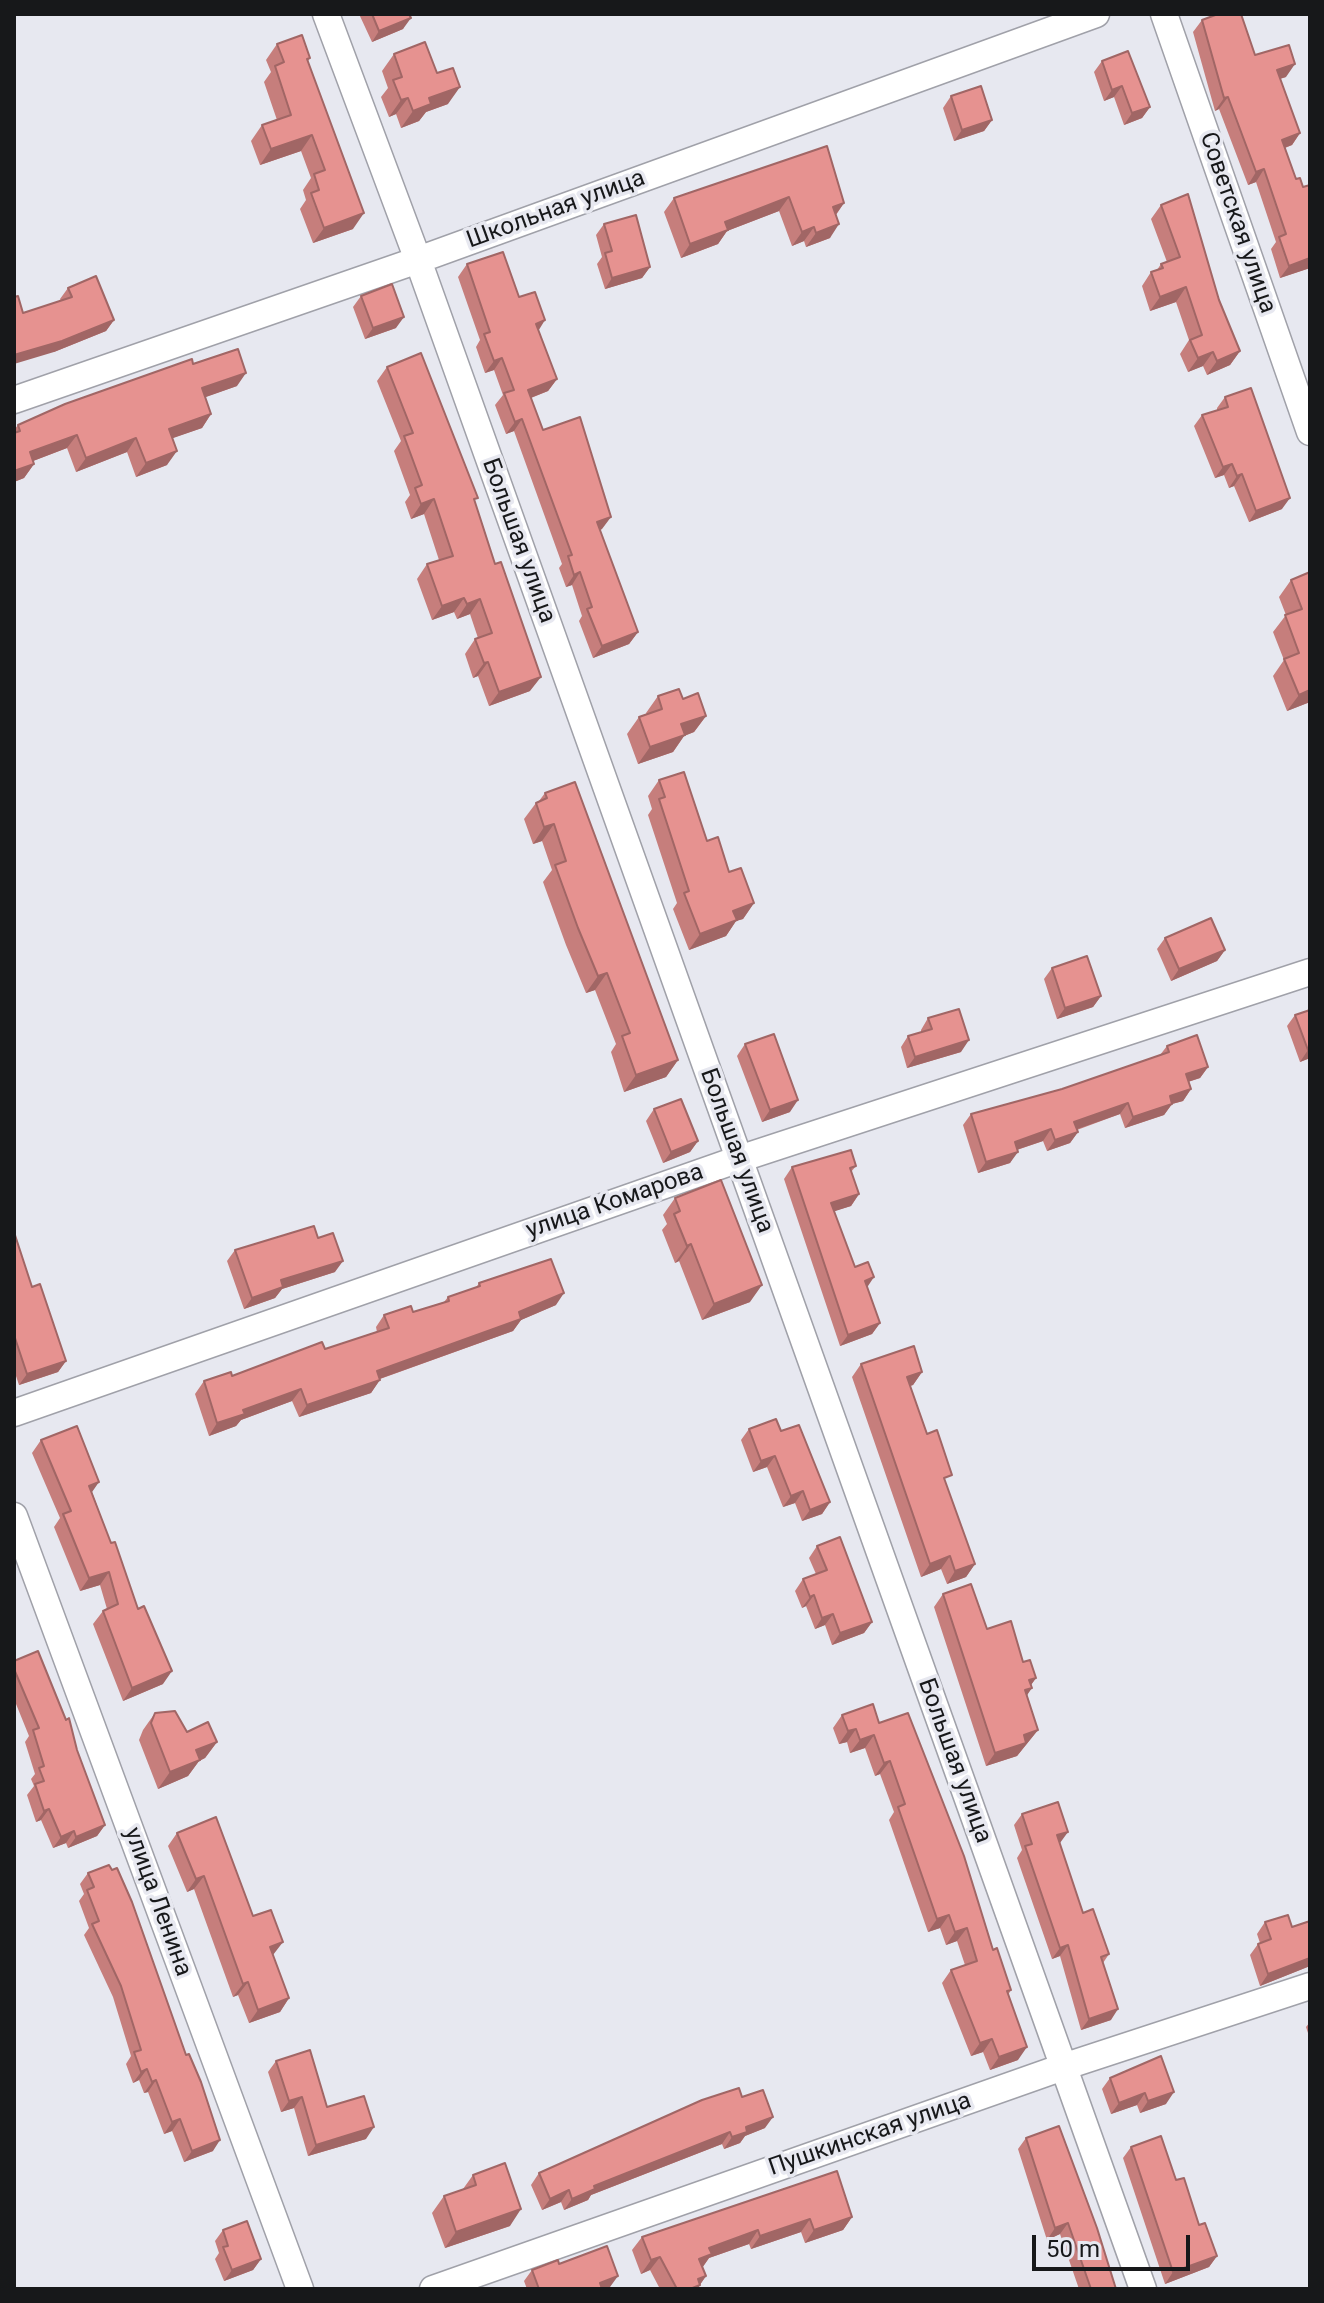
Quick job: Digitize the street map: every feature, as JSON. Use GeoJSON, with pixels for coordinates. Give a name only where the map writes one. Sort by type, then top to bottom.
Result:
{"type":"FeatureCollection","features":[{"type":"Feature","properties":{"kind":"street","name":"Большая улица"},"geometry":{"type":"LineString","coordinates":[[326,14],[418,260],[1143,2289]]}},
{"type":"Feature","properties":{"kind":"street","name":"Школьная улица"},"geometry":{"type":"LineString","coordinates":[[14,400],[418,260],[1096,14]]}},
{"type":"Feature","properties":{"kind":"street","name":"Советская улица"},"geometry":{"type":"LineString","coordinates":[[1164,14],[1310,432]]}},
{"type":"Feature","properties":{"kind":"street","name":"улица Комарова"},"geometry":{"type":"LineString","coordinates":[[14,1413],[739,1159],[1310,972]]}},
{"type":"Feature","properties":{"kind":"street","name":"улица Ленина"},"geometry":{"type":"LineString","coordinates":[[14,1516],[300,2289]]}},
{"type":"Feature","properties":{"kind":"street","name":"Пушкинская улица"},"geometry":{"type":"LineString","coordinates":[[433,2289],[1063,2067],[1310,1986]]}},
{"type":"Feature","properties":{"kind":"building"},"geometry":{"type":"Polygon","coordinates":[[[372,14],[409,14],[411,18],[379,31],[372,14]]]}},
{"type":"Feature","properties":{"kind":"building"},"geometry":{"type":"Polygon","coordinates":[[[1218,14],[1241,14],[1255,55],[1289,45],[1295,64],[1277,70],[1300,133],[1282,140],[1296,179],[1300,178],[1303,187],[1310,185],[1310,258],[1289,266],[1279,237],[1286,234],[1264,169],[1256,172],[1228,97],[1224,98],[1202,20],[1218,14]]]}},
{"type":"Feature","properties":{"kind":"building"},"geometry":{"type":"Polygon","coordinates":[[[302,35],[310,58],[307,59],[364,213],[324,228],[311,193],[319,190],[314,174],[325,170],[312,135],[271,149],[262,125],[291,115],[275,66],[284,62],[277,44],[302,35]]]}},
{"type":"Feature","properties":{"kind":"building"},"geometry":{"type":"Polygon","coordinates":[[[425,42],[437,73],[453,68],[460,87],[429,98],[431,104],[413,111],[408,98],[401,100],[393,80],[402,77],[394,54],[425,42]]]}},
{"type":"Feature","properties":{"kind":"building"},"geometry":{"type":"Polygon","coordinates":[[[1128,51],[1150,107],[1132,113],[1122,86],[1112,90],[1102,61],[1128,51]]]}},
{"type":"Feature","properties":{"kind":"building"},"geometry":{"type":"Polygon","coordinates":[[[981,86],[992,120],[962,130],[951,96],[981,86]]]}},
{"type":"Feature","properties":{"kind":"building"},"geometry":{"type":"Polygon","coordinates":[[[827,146],[844,203],[833,207],[839,224],[816,233],[814,227],[802,232],[789,197],[725,222],[728,230],[690,244],[674,198],[827,146]]]}},
{"type":"Feature","properties":{"kind":"building"},"geometry":{"type":"Polygon","coordinates":[[[1188,194],[1219,300],[1240,351],[1217,361],[1213,352],[1198,358],[1190,340],[1202,335],[1186,287],[1160,297],[1151,272],[1163,268],[1161,264],[1180,257],[1161,205],[1188,194]]]}},
{"type":"Feature","properties":{"kind":"building"},"geometry":{"type":"Polygon","coordinates":[[[636,215],[650,267],[612,278],[605,253],[612,251],[604,224],[636,215]]]}},
{"type":"Feature","properties":{"kind":"building"},"geometry":{"type":"Polygon","coordinates":[[[503,252],[519,297],[535,292],[545,320],[536,324],[557,379],[528,390],[543,430],[580,417],[611,517],[597,522],[638,632],[602,646],[587,609],[592,607],[580,572],[574,575],[568,556],[572,555],[522,419],[515,422],[504,393],[514,390],[502,358],[494,361],[484,334],[490,332],[467,264],[503,252]]]}},
{"type":"Feature","properties":{"kind":"building"},"geometry":{"type":"Polygon","coordinates":[[[96,276],[114,320],[62,341],[14,355],[14,297],[18,296],[23,313],[72,297],[68,288],[96,276]]]}},
{"type":"Feature","properties":{"kind":"building"},"geometry":{"type":"Polygon","coordinates":[[[392,284],[404,317],[373,328],[361,296],[392,284]]]}},
{"type":"Feature","properties":{"kind":"building"},"geometry":{"type":"Polygon","coordinates":[[[238,349],[246,373],[202,388],[211,414],[169,429],[177,451],[146,463],[136,438],[86,458],[77,435],[30,452],[34,464],[14,471],[14,433],[20,431],[18,425],[65,404],[192,359],[193,364],[238,349]]]}},
{"type":"Feature","properties":{"kind":"building"},"geometry":{"type":"Polygon","coordinates":[[[421,353],[478,498],[474,499],[495,564],[501,562],[541,677],[499,692],[475,639],[492,633],[480,599],[467,604],[464,598],[442,606],[427,564],[453,556],[434,499],[421,504],[415,488],[422,485],[404,436],[413,433],[387,367],[421,353]]]}},
{"type":"Feature","properties":{"kind":"building"},"geometry":{"type":"Polygon","coordinates":[[[1251,388],[1290,498],[1256,511],[1242,474],[1237,476],[1232,464],[1223,467],[1202,415],[1228,407],[1225,397],[1251,388]]]}},
{"type":"Feature","properties":{"kind":"building"},"geometry":{"type":"Polygon","coordinates":[[[1310,572],[1310,690],[1299,695],[1284,659],[1299,653],[1285,615],[1302,609],[1291,580],[1310,572]]]}},
{"type":"Feature","properties":{"kind":"building"},"geometry":{"type":"Polygon","coordinates":[[[679,689],[683,699],[698,693],[706,716],[681,724],[685,735],[650,747],[639,717],[662,709],[658,696],[679,689]]]}},
{"type":"Feature","properties":{"kind":"building"},"geometry":{"type":"Polygon","coordinates":[[[684,772],[707,841],[718,837],[729,872],[741,868],[754,903],[733,911],[737,920],[700,934],[684,893],[689,891],[659,799],[665,797],[659,780],[684,772]]]}},
{"type":"Feature","properties":{"kind":"building"},"geometry":{"type":"Polygon","coordinates":[[[575,782],[678,1060],[636,1075],[622,1036],[630,1033],[607,973],[598,976],[555,865],[566,861],[554,824],[544,827],[536,803],[547,798],[545,793],[575,782]]]}},
{"type":"Feature","properties":{"kind":"building"},"geometry":{"type":"Polygon","coordinates":[[[1211,918],[1225,950],[1179,969],[1165,938],[1211,918]]]}},
{"type":"Feature","properties":{"kind":"building"},"geometry":{"type":"Polygon","coordinates":[[[1087,956],[1101,996],[1065,1008],[1052,968],[1087,956]]]}},
{"type":"Feature","properties":{"kind":"building"},"geometry":{"type":"Polygon","coordinates":[[[959,1009],[969,1040],[915,1057],[908,1036],[932,1029],[928,1018],[959,1009]]]}},
{"type":"Feature","properties":{"kind":"building"},"geometry":{"type":"Polygon","coordinates":[[[1310,1010],[1310,1050],[1308,1050],[1295,1015],[1310,1010]]]}},
{"type":"Feature","properties":{"kind":"building"},"geometry":{"type":"Polygon","coordinates":[[[774,1034],[798,1100],[770,1110],[745,1044],[774,1034]]]}},
{"type":"Feature","properties":{"kind":"building"},"geometry":{"type":"Polygon","coordinates":[[[1197,1035],[1208,1067],[1186,1074],[1191,1089],[1170,1096],[1172,1104],[1133,1117],[1128,1103],[1074,1122],[1078,1132],[1055,1140],[1051,1129],[1015,1142],[1018,1152],[986,1162],[971,1114],[1062,1089],[1169,1052],[1167,1046],[1197,1035]]]}},
{"type":"Feature","properties":{"kind":"building"},"geometry":{"type":"Polygon","coordinates":[[[681,1099],[698,1141],[671,1152],[654,1109],[681,1099]]]}},
{"type":"Feature","properties":{"kind":"building"},"geometry":{"type":"Polygon","coordinates":[[[851,1150],[856,1166],[850,1168],[859,1194],[831,1203],[855,1267],[868,1262],[874,1277],[865,1281],[880,1323],[848,1335],[792,1167],[851,1150]]]}},
{"type":"Feature","properties":{"kind":"building"},"geometry":{"type":"Polygon","coordinates":[[[721,1180],[762,1285],[714,1304],[691,1244],[687,1246],[674,1214],[680,1211],[675,1198],[721,1180]]]}},
{"type":"Feature","properties":{"kind":"building"},"geometry":{"type":"Polygon","coordinates":[[[314,1226],[318,1238],[333,1233],[343,1261],[281,1280],[283,1287],[252,1298],[235,1250],[314,1226]]]}},
{"type":"Feature","properties":{"kind":"building"},"geometry":{"type":"Polygon","coordinates":[[[14,1232],[32,1287],[40,1284],[66,1361],[27,1374],[14,1335],[14,1232]]]}},
{"type":"Feature","properties":{"kind":"building"},"geometry":{"type":"Polygon","coordinates":[[[551,1259],[564,1293],[519,1312],[521,1319],[377,1371],[380,1380],[307,1405],[301,1389],[217,1423],[204,1381],[231,1372],[232,1376],[322,1342],[325,1349],[389,1328],[384,1315],[411,1306],[413,1312],[449,1301],[448,1297],[480,1286],[479,1283],[551,1259]]]}},
{"type":"Feature","properties":{"kind":"building"},"geometry":{"type":"Polygon","coordinates":[[[914,1346],[922,1372],[907,1377],[927,1434],[937,1430],[952,1475],[944,1478],[975,1564],[955,1571],[950,1556],[930,1564],[861,1364],[914,1346]]]}},
{"type":"Feature","properties":{"kind":"building"},"geometry":{"type":"Polygon","coordinates":[[[776,1419],[781,1431],[799,1425],[830,1502],[810,1510],[803,1491],[791,1496],[775,1456],[761,1461],[749,1429],[776,1419]]]}},
{"type":"Feature","properties":{"kind":"building"},"geometry":{"type":"Polygon","coordinates":[[[77,1426],[99,1482],[89,1486],[111,1543],[115,1542],[138,1609],[144,1606],[172,1671],[132,1688],[103,1611],[118,1604],[109,1572],[89,1578],[63,1514],[71,1511],[41,1440],[77,1426]]]}},
{"type":"Feature","properties":{"kind":"building"},"geometry":{"type":"Polygon","coordinates":[[[840,1537],[872,1622],[840,1633],[833,1614],[822,1618],[814,1595],[810,1597],[803,1579],[827,1570],[817,1546],[840,1537]]]}},
{"type":"Feature","properties":{"kind":"building"},"geometry":{"type":"Polygon","coordinates":[[[971,1584],[987,1629],[1011,1621],[1023,1662],[1030,1660],[1036,1678],[1029,1680],[1032,1688],[1025,1690],[1038,1730],[1024,1735],[1026,1743],[995,1753],[943,1594],[971,1584]]]}},
{"type":"Feature","properties":{"kind":"building"},"geometry":{"type":"Polygon","coordinates":[[[38,1651],[66,1720],[69,1718],[77,1750],[105,1825],[76,1837],[74,1831],[61,1837],[49,1809],[44,1811],[35,1784],[44,1781],[39,1768],[44,1766],[33,1730],[39,1728],[14,1669],[14,1661],[38,1651]]]}},
{"type":"Feature","properties":{"kind":"building"},"geometry":{"type":"Polygon","coordinates":[[[873,1704],[879,1723],[908,1713],[964,1856],[993,1950],[997,1948],[1011,1990],[1007,1991],[1027,2047],[999,2057],[992,2039],[980,2043],[951,1970],[977,1961],[967,1928],[955,1932],[949,1915],[937,1919],[898,1807],[905,1804],[890,1761],[884,1763],[874,1735],[860,1740],[856,1729],[848,1731],[842,1715],[873,1704]]]}},
{"type":"Feature","properties":{"kind":"building"},"geometry":{"type":"Polygon","coordinates":[[[175,1711],[187,1732],[208,1722],[217,1742],[196,1750],[200,1760],[170,1772],[151,1723],[155,1713],[175,1711]]]}},
{"type":"Feature","properties":{"kind":"building"},"geometry":{"type":"Polygon","coordinates":[[[1058,1802],[1068,1832],[1057,1835],[1083,1913],[1093,1909],[1109,1954],[1101,1957],[1118,2009],[1089,2019],[1068,1945],[1060,1948],[1025,1846],[1032,1844],[1022,1814],[1058,1802]]]}},
{"type":"Feature","properties":{"kind":"building"},"geometry":{"type":"Polygon","coordinates":[[[216,1817],[253,1916],[271,1910],[283,1942],[270,1947],[289,1998],[258,2010],[248,1982],[243,1984],[204,1876],[196,1879],[177,1833],[216,1817]]]}},
{"type":"Feature","properties":{"kind":"building"},"geometry":{"type":"Polygon","coordinates":[[[109,1865],[112,1870],[117,1868],[132,1902],[186,2055],[189,2054],[201,2082],[220,2140],[192,2151],[180,2119],[172,2122],[156,2080],[152,2082],[147,2069],[141,2072],[134,2052],[141,2050],[121,1986],[92,1924],[99,1921],[87,1890],[94,1887],[88,1873],[109,1865]]]}},
{"type":"Feature","properties":{"kind":"building"},"geometry":{"type":"Polygon","coordinates":[[[1288,1915],[1292,1927],[1310,1921],[1310,1958],[1268,1974],[1258,1944],[1271,1939],[1265,1922],[1288,1915]]]}},
{"type":"Feature","properties":{"kind":"building"},"geometry":{"type":"Polygon","coordinates":[[[310,2050],[327,2107],[364,2096],[374,2127],[316,2145],[302,2097],[289,2101],[276,2061],[310,2050]]]}},
{"type":"Feature","properties":{"kind":"building"},"geometry":{"type":"Polygon","coordinates":[[[1161,2056],[1174,2092],[1148,2101],[1145,2093],[1119,2103],[1110,2078],[1161,2056]]]}},
{"type":"Feature","properties":{"kind":"building"},"geometry":{"type":"Polygon","coordinates":[[[739,2088],[742,2097],[763,2090],[773,2117],[746,2127],[747,2132],[732,2137],[730,2132],[594,2186],[595,2189],[572,2199],[569,2190],[550,2199],[539,2173],[702,2100],[739,2088]]]}},
{"type":"Feature","properties":{"kind":"building"},"geometry":{"type":"Polygon","coordinates":[[[1059,2126],[1116,2289],[1091,2289],[1068,2223],[1055,2228],[1026,2138],[1059,2126]]]}},
{"type":"Feature","properties":{"kind":"building"},"geometry":{"type":"Polygon","coordinates":[[[1161,2136],[1176,2180],[1184,2178],[1199,2225],[1205,2223],[1217,2256],[1173,2272],[1131,2147],[1161,2136]]]}},
{"type":"Feature","properties":{"kind":"building"},"geometry":{"type":"Polygon","coordinates":[[[505,2163],[521,2209],[456,2232],[444,2196],[476,2185],[473,2175],[505,2163]]]}},
{"type":"Feature","properties":{"kind":"building"},"geometry":{"type":"Polygon","coordinates":[[[837,2171],[852,2217],[814,2230],[810,2219],[760,2236],[758,2230],[709,2248],[712,2254],[699,2259],[706,2276],[698,2279],[700,2285],[690,2289],[677,2289],[660,2257],[651,2260],[642,2237],[837,2171]]]}},
{"type":"Feature","properties":{"kind":"building"},"geometry":{"type":"Polygon","coordinates":[[[247,2221],[261,2259],[232,2270],[223,2247],[228,2246],[223,2230],[247,2221]]]}},
{"type":"Feature","properties":{"kind":"building"},"geometry":{"type":"Polygon","coordinates":[[[607,2246],[618,2276],[600,2283],[602,2289],[539,2289],[532,2270],[558,2260],[559,2264],[607,2246]]]}}]}
